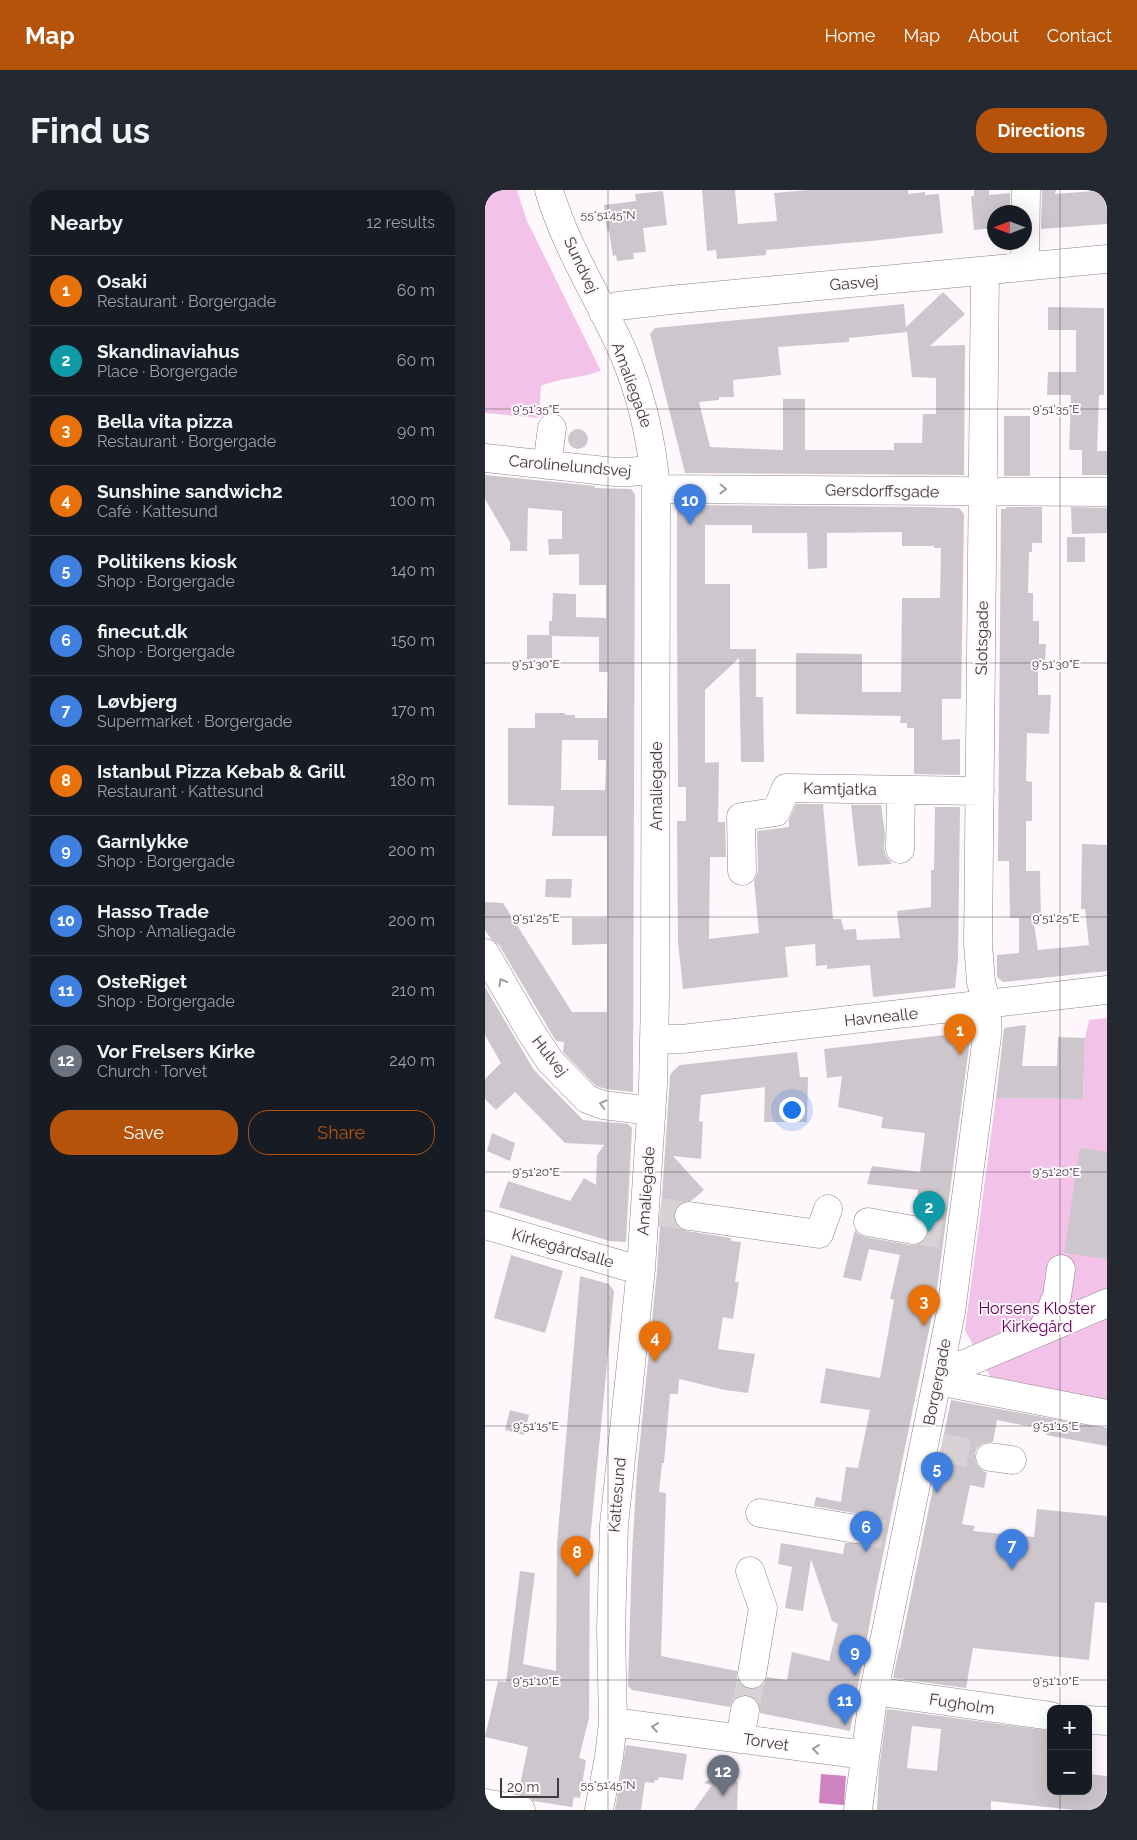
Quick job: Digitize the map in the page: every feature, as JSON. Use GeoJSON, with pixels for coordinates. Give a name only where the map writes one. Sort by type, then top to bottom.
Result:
{"type":"FeatureCollection","features":[{"type":"Feature","properties":{"kind":"street","name":"Sundvej"},"geometry":{"type":"LineString","coordinates":[[549,190],[568,238],[603,312]]}},
{"type":"Feature","properties":{"kind":"street"},"geometry":{"type":"LineString","coordinates":[[1025,266],[1026,190]]}},
{"type":"Feature","properties":{"kind":"street","name":"Gasvej"},"geometry":{"type":"LineString","coordinates":[[603,312],[618,306],[670,300],[1107,259]]}},
{"type":"Feature","properties":{"kind":"street","name":"Slotsgade"},"geometry":{"type":"LineString","coordinates":[[985,271],[978,944],[981,982],[987,1005]]}},
{"type":"Feature","properties":{"kind":"street","name":"Amaliegade"},"geometry":{"type":"LineString","coordinates":[[603,312],[623,353],[638,394],[649,434],[655,479],[654,1039],[651,1111],[653,1212],[641,1269]]}},
{"type":"Feature","properties":{"kind":"street"},"geometry":{"type":"LineString","coordinates":[[547,465],[551,428]]}},
{"type":"Feature","properties":{"kind":"street","name":"Carolinelundsvej"},"geometry":{"type":"LineString","coordinates":[[485,458],[630,472],[655,479]]}},
{"type":"Feature","properties":{"kind":"street","name":"Gersdorffsgade"},"geometry":{"type":"LineString","coordinates":[[655,479],[983,492],[1107,492]]}},
{"type":"Feature","properties":{"kind":"street","name":"Kamtjatka"},"geometry":{"type":"LineString","coordinates":[[742,871],[741,817],[776,812],[786,788],[980,791]]}},
{"type":"Feature","properties":{"kind":"street"},"geometry":{"type":"LineString","coordinates":[[901,790],[901,848]]}},
{"type":"Feature","properties":{"kind":"street","name":"Hulvej"},"geometry":{"type":"LineString","coordinates":[[485,953],[550,1061],[587,1099],[603,1105],[651,1111]]}},
{"type":"Feature","properties":{"kind":"street","name":"Havnealle"},"geometry":{"type":"LineString","coordinates":[[654,1039],[682,1039],[1107,990]]}},
{"type":"Feature","properties":{"kind":"street","name":"Borgergade"},"geometry":{"type":"LineString","coordinates":[[866,1744],[896,1536],[933,1446],[940,1372],[951,1312],[954,1236],[987,1036],[987,1005]]}},
{"type":"Feature","properties":{"kind":"street"},"geometry":{"type":"LineString","coordinates":[[689,1216],[819,1234],[827,1209]]}},
{"type":"Feature","properties":{"kind":"street"},"geometry":{"type":"LineString","coordinates":[[868,1222],[913,1230]]}},
{"type":"Feature","properties":{"kind":"street","name":"Kirkegårdsalle"},"geometry":{"type":"LineString","coordinates":[[485,1225],[641,1269]]}},
{"type":"Feature","properties":{"kind":"street","name":"Kattesund"},"geometry":{"type":"LineString","coordinates":[[599,1810],[609,1758],[613,1722],[611,1630],[614,1525],[641,1269]]}},
{"type":"Feature","properties":{"kind":"street"},"geometry":{"type":"LineString","coordinates":[[1042,1331],[1057,1296],[1061,1269]]}},
{"type":"Feature","properties":{"kind":"street"},"geometry":{"type":"LineString","coordinates":[[940,1372],[962,1365],[1107,1303]]}},
{"type":"Feature","properties":{"kind":"street"},"geometry":{"type":"LineString","coordinates":[[940,1372],[1107,1414]]}},
{"type":"Feature","properties":{"kind":"street"},"geometry":{"type":"LineString","coordinates":[[760,1513],[856,1529]]}},
{"type":"Feature","properties":{"kind":"street"},"geometry":{"type":"LineString","coordinates":[[750,1571],[763,1608],[752,1674]]}},
{"type":"Feature","properties":{"kind":"street","name":"Fugholm"},"geometry":{"type":"LineString","coordinates":[[874,1691],[1047,1715]]}},
{"type":"Feature","properties":{"kind":"street"},"geometry":{"type":"LineString","coordinates":[[740,1739],[745,1710]]}},
{"type":"Feature","properties":{"kind":"street"},"geometry":{"type":"LineString","coordinates":[[1092,1720],[1107,1721]]}},
{"type":"Feature","properties":{"kind":"street","name":"Torvet"},"geometry":{"type":"LineString","coordinates":[[613,1722],[740,1739],[866,1744]]}},
{"type":"Feature","properties":{"kind":"street"},"geometry":{"type":"LineString","coordinates":[[859,1810],[866,1744]]}},
{"type":"Feature","properties":{"kind":"street"},"geometry":{"type":"LineString","coordinates":[[485,1803],[521,1810]]}},
{"type":"Feature","properties":{"kind":"green space"},"geometry":{"type":"Polygon","coordinates":[[[485,190],[517,190],[527,221],[601,371],[541,386],[539,418],[485,413],[485,190]]]}},
{"type":"Feature","properties":{"kind":"green space","name":"Horsens Kloster Kirkegård"},"geometry":{"type":"Polygon","coordinates":[[[1107,1018],[1107,1407],[996,1387],[965,1330],[996,1098],[1083,1099],[1085,1038],[1089,1020],[1107,1018]]]}},
{"type":"Feature","properties":{"kind":"shaded area"},"geometry":{"type":"Polygon","coordinates":[[[821,1774],[846,1776],[844,1805],[819,1803],[821,1774]]]}},
{"type":"Feature","properties":{"kind":"building"},"geometry":{"type":"Polygon","coordinates":[[[702,190],[735,190],[738,224],[777,221],[774,193],[809,190],[908,190],[908,194],[925,192],[925,195],[939,194],[943,233],[766,250],[766,255],[717,259],[716,250],[707,251],[702,190]]]}},
{"type":"Feature","properties":{"kind":"building"},"geometry":{"type":"Polygon","coordinates":[[[974,190],[989,190],[989,195],[1010,193],[1010,205],[987,205],[987,229],[974,230],[971,196],[974,196],[974,190]]]}},
{"type":"Feature","properties":{"kind":"building"},"geometry":{"type":"Polygon","coordinates":[[[1042,190],[1056,190],[1055,194],[1107,190],[1107,224],[1041,229],[1042,190]]]}},
{"type":"Feature","properties":{"kind":"building"},"geometry":{"type":"Polygon","coordinates":[[[663,191],[667,225],[643,228],[646,252],[633,253],[634,259],[617,261],[616,255],[613,256],[609,231],[607,231],[604,205],[636,201],[635,194],[663,191]]]}},
{"type":"Feature","properties":{"kind":"building"},"geometry":{"type":"Polygon","coordinates":[[[943,292],[965,314],[930,346],[965,345],[964,475],[685,473],[650,334],[655,328],[904,304],[906,327],[943,292]],[[907,332],[849,338],[849,342],[778,347],[781,375],[733,380],[734,397],[719,397],[719,400],[699,402],[710,447],[783,450],[783,399],[805,399],[805,450],[894,450],[894,443],[922,443],[923,414],[936,414],[936,378],[912,377],[907,332]]]}},
{"type":"Feature","properties":{"kind":"building"},"geometry":{"type":"Polygon","coordinates":[[[1048,307],[1104,308],[1104,395],[1099,395],[1097,451],[1107,451],[1107,475],[1082,475],[1082,450],[1069,450],[1071,395],[1047,395],[1048,372],[1076,372],[1076,330],[1048,330],[1048,307]]]}},
{"type":"Feature","properties":{"kind":"building"},"geometry":{"type":"Polygon","coordinates":[[[1004,416],[1030,416],[1030,476],[1004,476],[1004,416]]]}},
{"type":"Feature","properties":{"kind":"building"},"geometry":{"type":"Polygon","coordinates":[[[574,429],[582,429],[588,435],[588,443],[582,449],[574,449],[568,443],[568,435],[574,429]]]}},
{"type":"Feature","properties":{"kind":"building"},"geometry":{"type":"Polygon","coordinates":[[[485,475],[595,486],[595,488],[631,489],[635,494],[633,1092],[596,1086],[563,1052],[564,1042],[556,1041],[499,945],[491,939],[485,930],[485,902],[503,903],[572,1012],[607,1012],[607,944],[572,945],[572,918],[607,918],[607,836],[552,836],[554,806],[508,805],[508,728],[535,728],[535,713],[565,713],[565,715],[575,715],[575,718],[607,718],[608,672],[599,672],[599,637],[552,636],[552,658],[527,659],[527,635],[549,635],[549,621],[552,621],[553,593],[576,594],[576,617],[606,618],[606,585],[579,585],[579,554],[549,555],[548,539],[562,539],[562,511],[528,508],[527,551],[510,551],[510,542],[485,499],[485,475]],[[562,740],[561,790],[605,790],[606,760],[598,760],[598,740],[562,740]]]}},
{"type":"Feature","properties":{"kind":"building"},"geometry":{"type":"Polygon","coordinates":[[[683,505],[959,508],[964,514],[961,699],[942,699],[942,740],[960,739],[960,775],[914,774],[914,728],[907,728],[907,723],[900,723],[901,716],[796,714],[796,653],[862,654],[862,692],[901,692],[902,598],[940,598],[941,548],[934,548],[934,546],[902,546],[902,532],[827,533],[827,568],[808,569],[807,533],[752,533],[752,525],[705,525],[705,584],[730,584],[730,649],[756,649],[756,697],[763,697],[764,762],[741,762],[739,658],[705,690],[705,763],[719,762],[718,822],[725,822],[726,857],[710,857],[709,939],[759,933],[754,881],[758,871],[757,831],[789,827],[789,820],[796,804],[823,804],[833,919],[841,919],[844,930],[856,929],[857,940],[900,938],[897,911],[931,907],[931,870],[934,870],[935,807],[960,807],[958,959],[955,988],[873,997],[870,965],[827,969],[827,965],[816,966],[815,944],[785,947],[788,977],[683,989],[678,942],[677,821],[686,821],[686,787],[678,787],[677,511],[683,505]]]}},
{"type":"Feature","properties":{"kind":"building"},"geometry":{"type":"Polygon","coordinates":[[[1006,507],[1042,507],[1042,543],[1032,543],[1032,552],[1029,552],[1028,593],[1033,593],[1033,621],[1039,621],[1039,644],[1046,644],[1045,661],[1038,661],[1038,695],[1051,695],[1049,734],[1027,733],[1026,781],[1032,782],[1032,821],[1026,821],[1026,871],[1040,871],[1041,918],[1033,918],[1038,950],[1089,945],[1085,909],[1081,909],[1082,844],[1107,845],[1107,971],[1003,982],[997,977],[997,955],[1019,953],[1019,918],[1010,918],[1009,861],[998,861],[1001,509],[1006,509],[1006,507]]]}},
{"type":"Feature","properties":{"kind":"building"},"geometry":{"type":"Polygon","coordinates":[[[1071,507],[1107,508],[1107,533],[1072,534],[1071,507]]]}},
{"type":"Feature","properties":{"kind":"building"},"geometry":{"type":"Polygon","coordinates":[[[1067,537],[1085,537],[1085,562],[1067,562],[1067,537]]]}},
{"type":"Feature","properties":{"kind":"building"},"geometry":{"type":"Polygon","coordinates":[[[851,805],[881,805],[885,834],[884,849],[886,856],[892,864],[858,866],[851,805]]]}},
{"type":"Feature","properties":{"kind":"building"},"geometry":{"type":"Polygon","coordinates":[[[546,879],[572,879],[571,898],[545,897],[546,879]]]}},
{"type":"Feature","properties":{"kind":"building"},"geometry":{"type":"Polygon","coordinates":[[[485,987],[534,1070],[583,1120],[628,1124],[632,1128],[626,1242],[609,1241],[499,1207],[508,1181],[570,1201],[584,1178],[596,1185],[597,1155],[604,1145],[565,1143],[515,1092],[496,1110],[485,1099],[485,1079],[501,1063],[485,1035],[485,987]]]}},
{"type":"Feature","properties":{"kind":"building"},"geometry":{"type":"Polygon","coordinates":[[[1026,1025],[1022,1066],[1057,1066],[1058,1037],[1085,1038],[1083,1099],[996,1098],[1004,1028],[1026,1025]]]}},
{"type":"Feature","properties":{"kind":"building"},"geometry":{"type":"Polygon","coordinates":[[[971,1032],[936,1296],[875,1594],[850,1731],[760,1713],[759,1704],[755,1698],[748,1695],[739,1696],[733,1700],[730,1707],[632,1690],[628,1686],[632,1553],[637,1471],[657,1271],[670,1076],[672,1072],[680,1065],[797,1052],[800,1077],[808,1077],[807,1122],[764,1122],[765,1087],[701,1095],[699,1121],[703,1122],[701,1159],[673,1156],[704,1190],[691,1201],[683,1202],[676,1207],[674,1221],[679,1228],[731,1238],[731,1241],[741,1242],[735,1282],[739,1282],[733,1319],[723,1317],[718,1349],[755,1354],[748,1393],[725,1390],[679,1379],[678,1394],[670,1394],[664,1463],[662,1463],[659,1492],[666,1493],[661,1656],[737,1671],[737,1679],[742,1686],[749,1689],[757,1689],[764,1684],[767,1677],[787,1680],[792,1652],[829,1661],[838,1624],[832,1621],[811,1559],[803,1611],[785,1608],[792,1567],[778,1564],[781,1543],[843,1554],[845,1543],[862,1543],[868,1539],[871,1532],[870,1523],[866,1517],[814,1506],[816,1497],[841,1502],[846,1467],[858,1468],[870,1410],[820,1403],[826,1368],[880,1378],[894,1300],[890,1299],[900,1255],[869,1249],[861,1281],[843,1277],[855,1230],[858,1234],[865,1237],[910,1245],[918,1245],[925,1240],[928,1232],[928,1225],[923,1218],[915,1214],[918,1190],[867,1184],[872,1166],[920,1172],[925,1133],[881,1128],[883,1117],[838,1107],[842,1076],[827,1078],[824,1049],[971,1032]]]}},
{"type":"Feature","properties":{"kind":"building"},"geometry":{"type":"Polygon","coordinates":[[[492,1133],[515,1143],[510,1161],[487,1151],[492,1133]]]}},
{"type":"Feature","properties":{"kind":"building"},"geometry":{"type":"Polygon","coordinates":[[[1080,1148],[1107,1152],[1107,1259],[1064,1253],[1080,1148]]]}},
{"type":"Feature","properties":{"kind":"building"},"geometry":{"type":"Polygon","coordinates":[[[511,1255],[563,1271],[545,1333],[494,1318],[511,1255]]]}},
{"type":"Feature","properties":{"kind":"building"},"geometry":{"type":"Polygon","coordinates":[[[580,1276],[609,1284],[614,1291],[590,1540],[589,1718],[579,1758],[586,1760],[580,1798],[574,1797],[572,1807],[533,1801],[531,1798],[518,1794],[528,1747],[485,1737],[498,1681],[506,1682],[520,1571],[535,1573],[523,1664],[556,1671],[557,1543],[580,1276]]]}},
{"type":"Feature","properties":{"kind":"building"},"geometry":{"type":"Polygon","coordinates":[[[951,1400],[1107,1429],[1107,1446],[1046,1435],[1047,1430],[997,1420],[993,1442],[984,1443],[977,1448],[975,1454],[976,1463],[980,1469],[987,1473],[984,1488],[970,1485],[962,1524],[975,1526],[973,1531],[1034,1537],[1037,1509],[1107,1516],[1107,1603],[1095,1602],[1089,1660],[973,1648],[966,1688],[893,1678],[951,1400]]]}},
{"type":"Feature","properties":{"kind":"building"},"geometry":{"type":"Polygon","coordinates":[[[510,1410],[529,1415],[524,1435],[505,1430],[510,1410]]]}},
{"type":"Feature","properties":{"kind":"building"},"geometry":{"type":"Polygon","coordinates":[[[887,1709],[1047,1730],[1047,1795],[1092,1795],[1092,1774],[1107,1776],[1107,1810],[1075,1810],[991,1801],[991,1810],[877,1810],[879,1769],[887,1709]],[[912,1726],[907,1768],[937,1771],[941,1729],[912,1726]]]}},
{"type":"Feature","properties":{"kind":"building"},"geometry":{"type":"Polygon","coordinates":[[[626,1745],[687,1754],[683,1780],[659,1777],[654,1783],[645,1782],[641,1810],[615,1810],[626,1745]]]}},
{"type":"Feature","properties":{"kind":"building"},"geometry":{"type":"Polygon","coordinates":[[[725,1771],[732,1774],[738,1783],[737,1810],[694,1810],[712,1785],[704,1783],[725,1771]]]}},
{"type":"Feature","properties":{"kind":"tunnel"},"geometry":{"type":"LineString","coordinates":[[660,1212],[689,1216]]}},
{"type":"Feature","properties":{"kind":"tunnel"},"geometry":{"type":"LineString","coordinates":[[913,1230],[946,1235]]}},
{"type":"Feature","properties":{"kind":"tunnel"},"geometry":{"type":"LineString","coordinates":[[941,1448],[990,1457]]}},
{"type":"Feature","properties":{"kind":"tunnel"},"geometry":{"type":"LineString","coordinates":[[856,1529],[887,1535]]}},
{"type":"Feature","properties":{"kind":"tunnel"},"geometry":{"type":"LineString","coordinates":[[745,1710],[752,1674]]}},
{"type":"Feature","properties":{"kind":"place","name":"Hasso Trade"},"geometry":{"type":"Point","coordinates":[690,525]}},
{"type":"Feature","properties":{"kind":"place","name":"Osaki"},"geometry":{"type":"Point","coordinates":[960,1055]}},
{"type":"Feature","properties":{"kind":"place","name":"Skandinaviahus"},"geometry":{"type":"Point","coordinates":[929,1232]}},
{"type":"Feature","properties":{"kind":"place","name":"Bella vita pizza"},"geometry":{"type":"Point","coordinates":[924,1326]}},
{"type":"Feature","properties":{"kind":"place","name":"Sunshine sandwich2"},"geometry":{"type":"Point","coordinates":[655,1362]}},
{"type":"Feature","properties":{"kind":"place","name":"Politikens kiosk"},"geometry":{"type":"Point","coordinates":[937,1493]}},
{"type":"Feature","properties":{"kind":"place","name":"finecut.dk"},"geometry":{"type":"Point","coordinates":[866,1552]}},
{"type":"Feature","properties":{"kind":"place","name":"Løvbjerg"},"geometry":{"type":"Point","coordinates":[1012,1570]}},
{"type":"Feature","properties":{"kind":"place","name":"Istanbul Pizza Kebab & Grill"},"geometry":{"type":"Point","coordinates":[577,1577]}},
{"type":"Feature","properties":{"kind":"place","name":"Garnlykke"},"geometry":{"type":"Point","coordinates":[855,1676]}},
{"type":"Feature","properties":{"kind":"place","name":"OsteRiget"},"geometry":{"type":"Point","coordinates":[845,1725]}},
{"type":"Feature","properties":{"kind":"place","name":"Vor Frelsers Kirke"},"geometry":{"type":"Point","coordinates":[723,1796]}}]}
